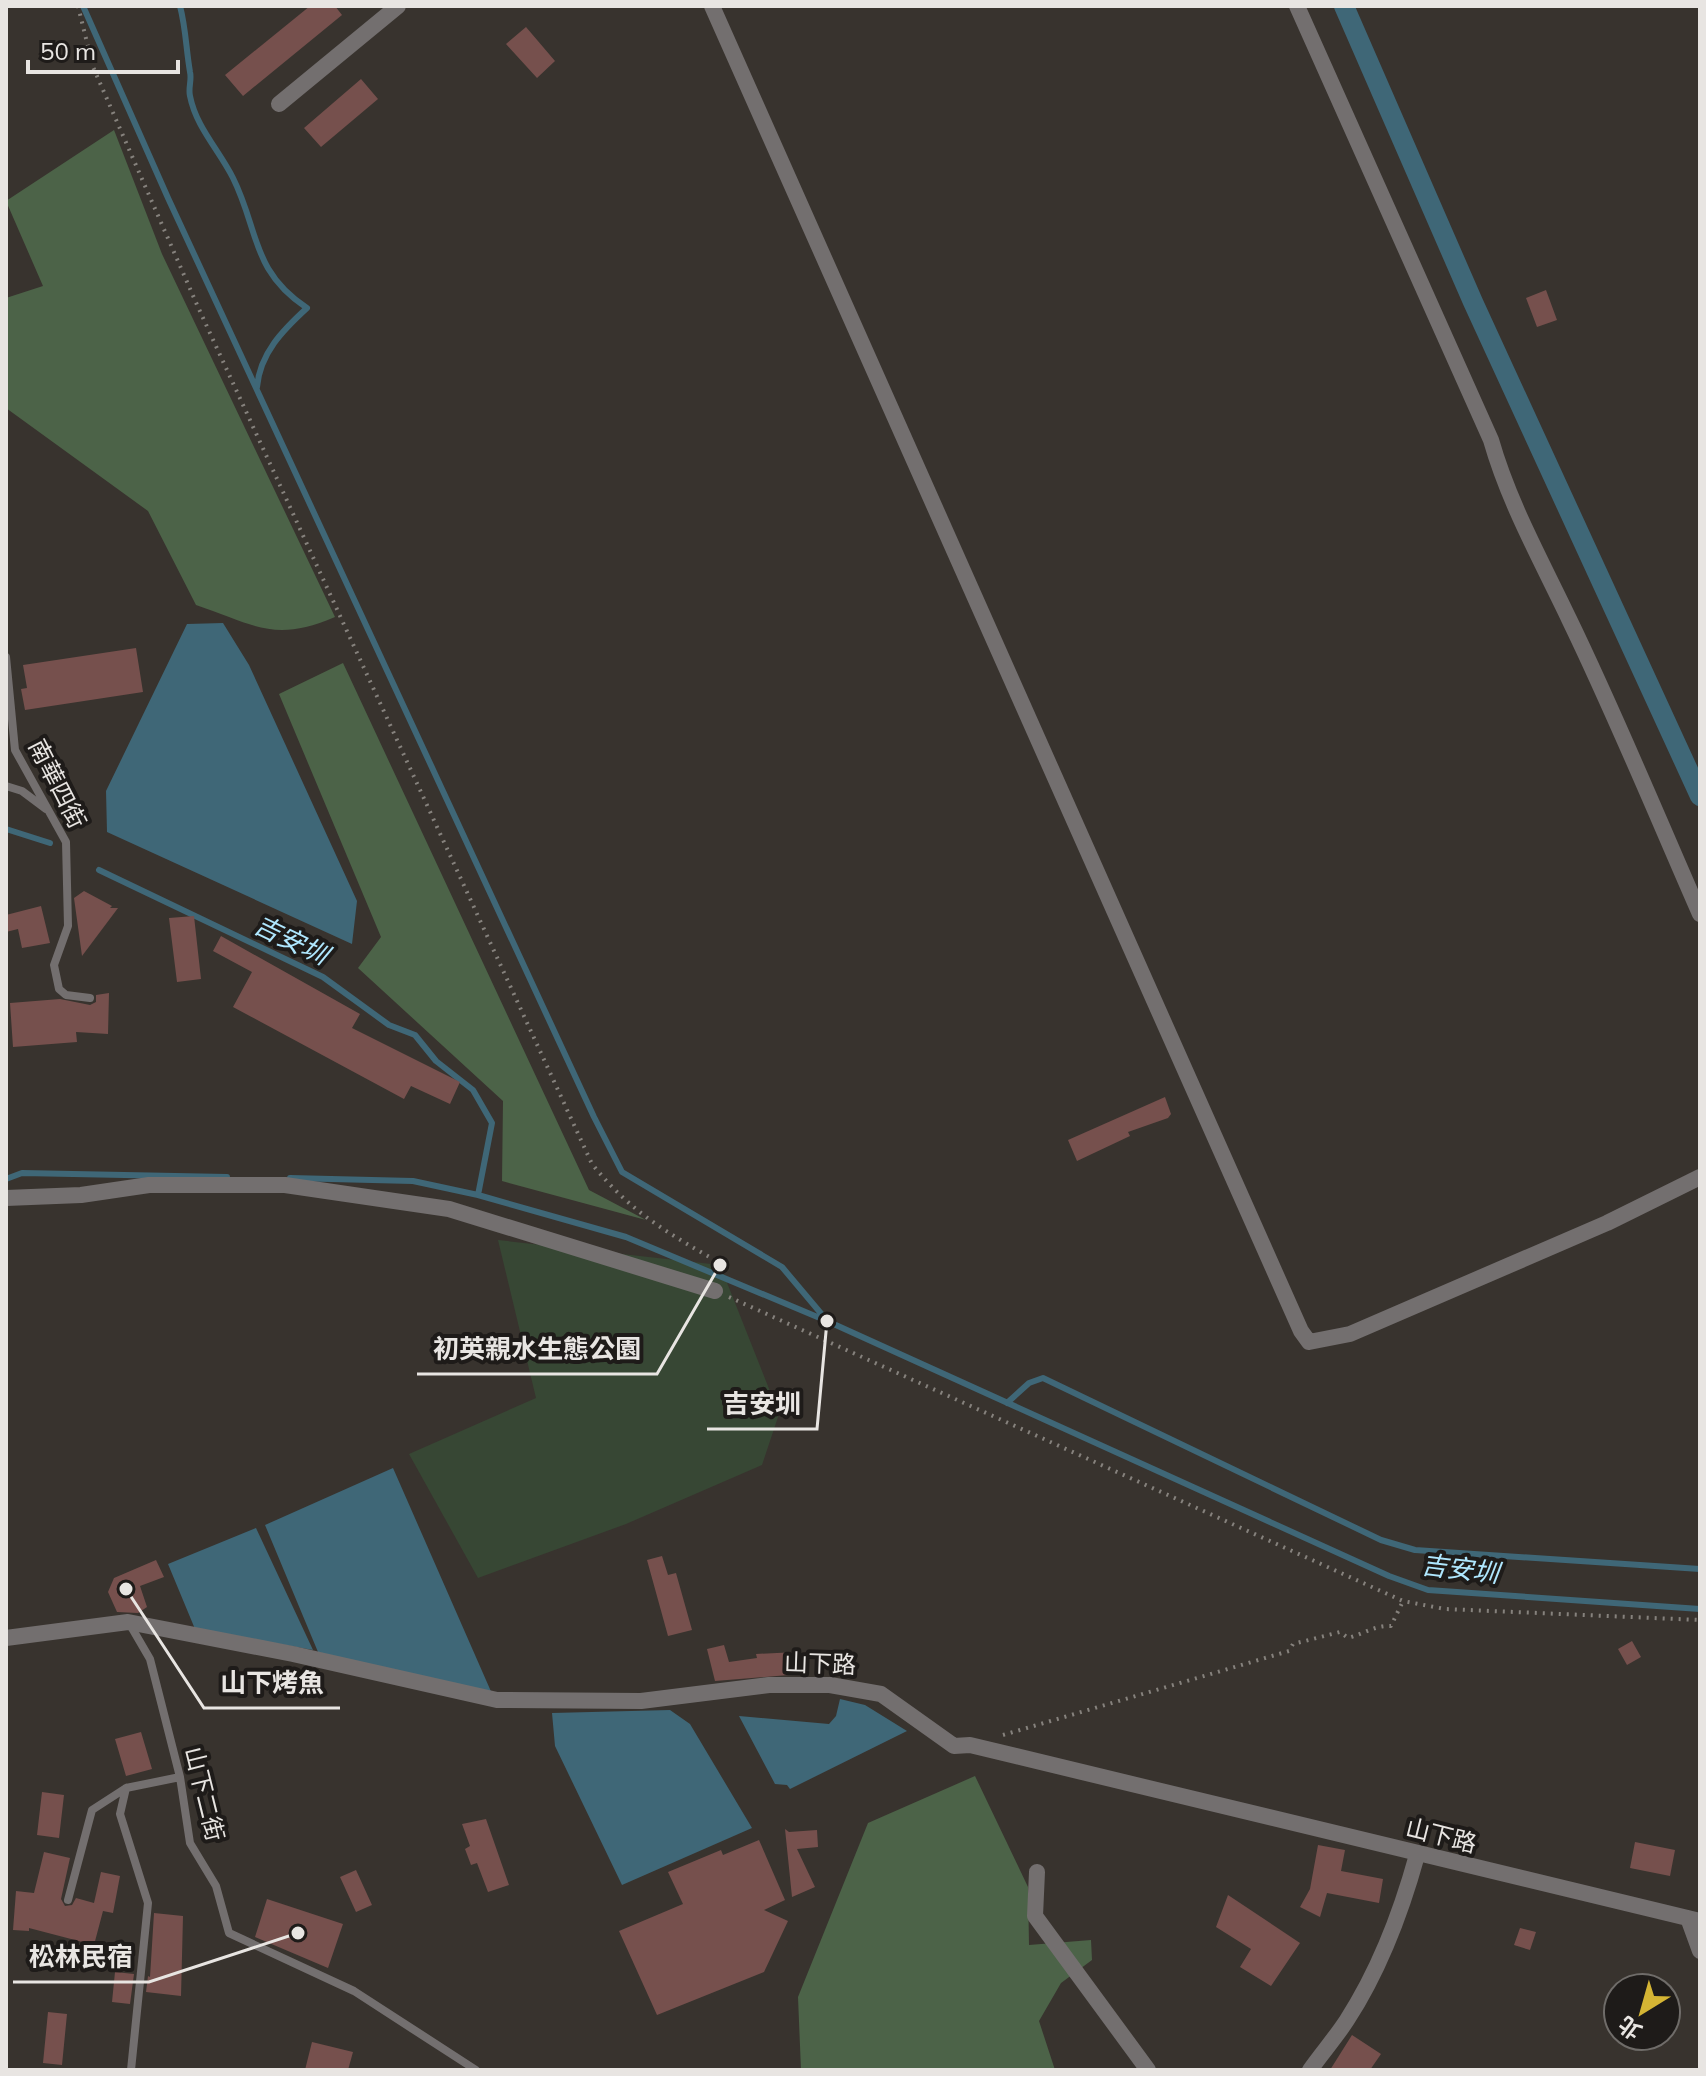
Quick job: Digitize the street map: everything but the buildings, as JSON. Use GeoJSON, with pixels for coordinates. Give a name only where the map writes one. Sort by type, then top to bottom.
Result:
{"type":"FeatureCollection","features":[{"type":"Feature","properties":{"kind":"street"},"geometry":{"type":"LineString","coordinates":[[279,104],[398,6]]}},
{"type":"Feature","properties":{"kind":"street"},"geometry":{"type":"LineString","coordinates":[[712,6],[1294,1317],[1309,1342],[1350,1334],[1607,1223],[1700,1177]]}},
{"type":"Feature","properties":{"kind":"street"},"geometry":{"type":"LineString","coordinates":[[1297,6],[1491,440],[1526,532],[1570,620],[1700,914]]}},
{"type":"Feature","properties":{"kind":"street"},"geometry":{"type":"LineString","coordinates":[[6,1198],[81,1195],[149,1185],[285,1185],[449,1209],[715,1291]]}},
{"type":"Feature","properties":{"kind":"street","name":"山下路"},"geometry":{"type":"LineString","coordinates":[[6,1638],[128,1622],[293,1654],[497,1700],[641,1701],[769,1685],[865,1689],[881,1694],[954,1746],[970,1745],[1184,1795],[1417,1855],[1694,1920]]}},
{"type":"Feature","properties":{"kind":"street"},"geometry":{"type":"LineString","coordinates":[[1310,2070],[1347,2020],[1372,1974],[1401,1912],[1417,1855]]}},
{"type":"Feature","properties":{"kind":"street"},"geometry":{"type":"LineString","coordinates":[[1037,1872],[1035,1916],[1148,2070]]}},
{"type":"Feature","properties":{"kind":"street"},"geometry":{"type":"LineString","coordinates":[[1694,1920],[1700,1951]]}},
{"type":"Feature","properties":{"kind":"lane","name":"南華四街"},"geometry":{"type":"LineString","coordinates":[[6,657],[15,750],[60,826],[66,842],[68,926],[54,965],[59,989],[66,995],[90,998]]}},
{"type":"Feature","properties":{"kind":"lane"},"geometry":{"type":"LineString","coordinates":[[6,786],[22,791],[43,805],[60,826]]}},
{"type":"Feature","properties":{"kind":"lane","name":"山下二街"},"geometry":{"type":"LineString","coordinates":[[128,1622],[150,1659],[180,1777],[190,1843],[216,1886],[229,1933],[354,1991],[476,2070]]}},
{"type":"Feature","properties":{"kind":"lane"},"geometry":{"type":"LineString","coordinates":[[68,1900],[92,1810],[126,1788],[180,1777]]}},
{"type":"Feature","properties":{"kind":"lane"},"geometry":{"type":"LineString","coordinates":[[126,1788],[120,1814],[148,1903],[131,2070]]}},
{"type":"Feature","properties":{"kind":"path"},"geometry":{"type":"LineString","coordinates":[[78,6],[93,67],[198,307],[592,1164],[616,1194],[646,1220],[725,1266]]}},
{"type":"Feature","properties":{"kind":"path"},"geometry":{"type":"LineString","coordinates":[[715,1291],[1403,1601],[1445,1609],[1700,1620]]}},
{"type":"Feature","properties":{"kind":"path"},"geometry":{"type":"LineString","coordinates":[[1001,1735],[1289,1651],[1293,1644],[1340,1632],[1348,1638],[1366,1633],[1377,1625],[1391,1626],[1403,1601]]}},
{"type":"Feature","properties":{"kind":"green space"},"geometry":{"type":"Polygon","coordinates":[[[114,130],[162,254],[335,617],[314,625],[280,630],[250,624],[196,605],[148,511],[6,408],[6,298],[43,286],[6,201],[114,130]]]}},
{"type":"Feature","properties":{"kind":"green space"},"geometry":{"type":"Polygon","coordinates":[[[343,663],[589,1190],[646,1220],[502,1181],[503,1101],[358,968],[381,937],[279,694],[343,663]]]}},
{"type":"Feature","properties":{"kind":"green space"},"geometry":{"type":"Polygon","coordinates":[[[498,1240],[720,1265],[779,1414],[762,1465],[626,1524],[478,1578],[409,1454],[536,1398],[498,1240]]]}},
{"type":"Feature","properties":{"kind":"green space"},"geometry":{"type":"Polygon","coordinates":[[[975,1776],[1028,1887],[1029,1945],[1091,1940],[1092,1960],[1061,1983],[1039,2021],[1055,2070],[801,2070],[798,1997],[868,1823],[975,1776]]]}},
{"type":"Feature","properties":{"kind":"water"},"geometry":{"type":"Polygon","coordinates":[[[223,623],[249,665],[357,901],[352,944],[107,832],[106,791],[187,624],[223,623]]]}},
{"type":"Feature","properties":{"kind":"water"},"geometry":{"type":"Polygon","coordinates":[[[393,1468],[493,1696],[318,1652],[265,1525],[393,1468]]]}},
{"type":"Feature","properties":{"kind":"water"},"geometry":{"type":"Polygon","coordinates":[[[256,1528],[313,1650],[195,1629],[168,1564],[256,1528]]]}},
{"type":"Feature","properties":{"kind":"water"},"geometry":{"type":"Polygon","coordinates":[[[840,1699],[865,1705],[907,1731],[790,1789],[787,1785],[775,1784],[739,1716],[829,1724],[836,1716],[840,1699]]]}},
{"type":"Feature","properties":{"kind":"water"},"geometry":{"type":"Polygon","coordinates":[[[670,1710],[690,1724],[752,1828],[622,1885],[555,1746],[552,1713],[670,1710]]]}},
{"type":"Feature","properties":{"kind":"waterway"},"geometry":{"type":"LineString","coordinates":[[83,6],[168,198],[622,1172],[782,1267],[824,1317]]}},
{"type":"Feature","properties":{"kind":"waterway"},"geometry":{"type":"LineString","coordinates":[[180,6],[190,93],[197,118],[233,178],[266,264],[275,279],[307,308],[281,334],[268,353],[257,387]]}},
{"type":"Feature","properties":{"kind":"waterway"},"geometry":{"type":"LineString","coordinates":[[1344,6],[1473,302],[1700,796]]}},
{"type":"Feature","properties":{"kind":"waterway","name":"吉安圳"},"geometry":{"type":"LineString","coordinates":[[6,829],[50,843]]}},
{"type":"Feature","properties":{"kind":"waterway","name":"吉安圳"},"geometry":{"type":"LineString","coordinates":[[99,870],[323,977],[389,1025],[415,1035],[436,1061],[473,1090],[492,1123],[478,1195]]}},
{"type":"Feature","properties":{"kind":"waterway","name":"吉安圳"},"geometry":{"type":"LineString","coordinates":[[6,1179],[22,1173],[227,1177]]}},
{"type":"Feature","properties":{"kind":"waterway","name":"吉安圳"},"geometry":{"type":"LineString","coordinates":[[290,1178],[413,1181],[478,1195],[626,1237],[827,1321],[1389,1576],[1428,1590],[1700,1609]]}},
{"type":"Feature","properties":{"kind":"waterway"},"geometry":{"type":"LineString","coordinates":[[1007,1403],[1029,1383],[1043,1378],[1381,1540],[1415,1550],[1700,1569]]}},
{"type":"Feature","properties":{"kind":"place","name":"初英親水生態公園"},"geometry":{"type":"Point","coordinates":[720,1265]}},
{"type":"Feature","properties":{"kind":"place","name":"吉安圳"},"geometry":{"type":"Point","coordinates":[827,1321]}},
{"type":"Feature","properties":{"kind":"place","name":"山下烤魚"},"geometry":{"type":"Point","coordinates":[126,1589]}},
{"type":"Feature","properties":{"kind":"place","name":"松林民宿"},"geometry":{"type":"Point","coordinates":[298,1933]}}]}
